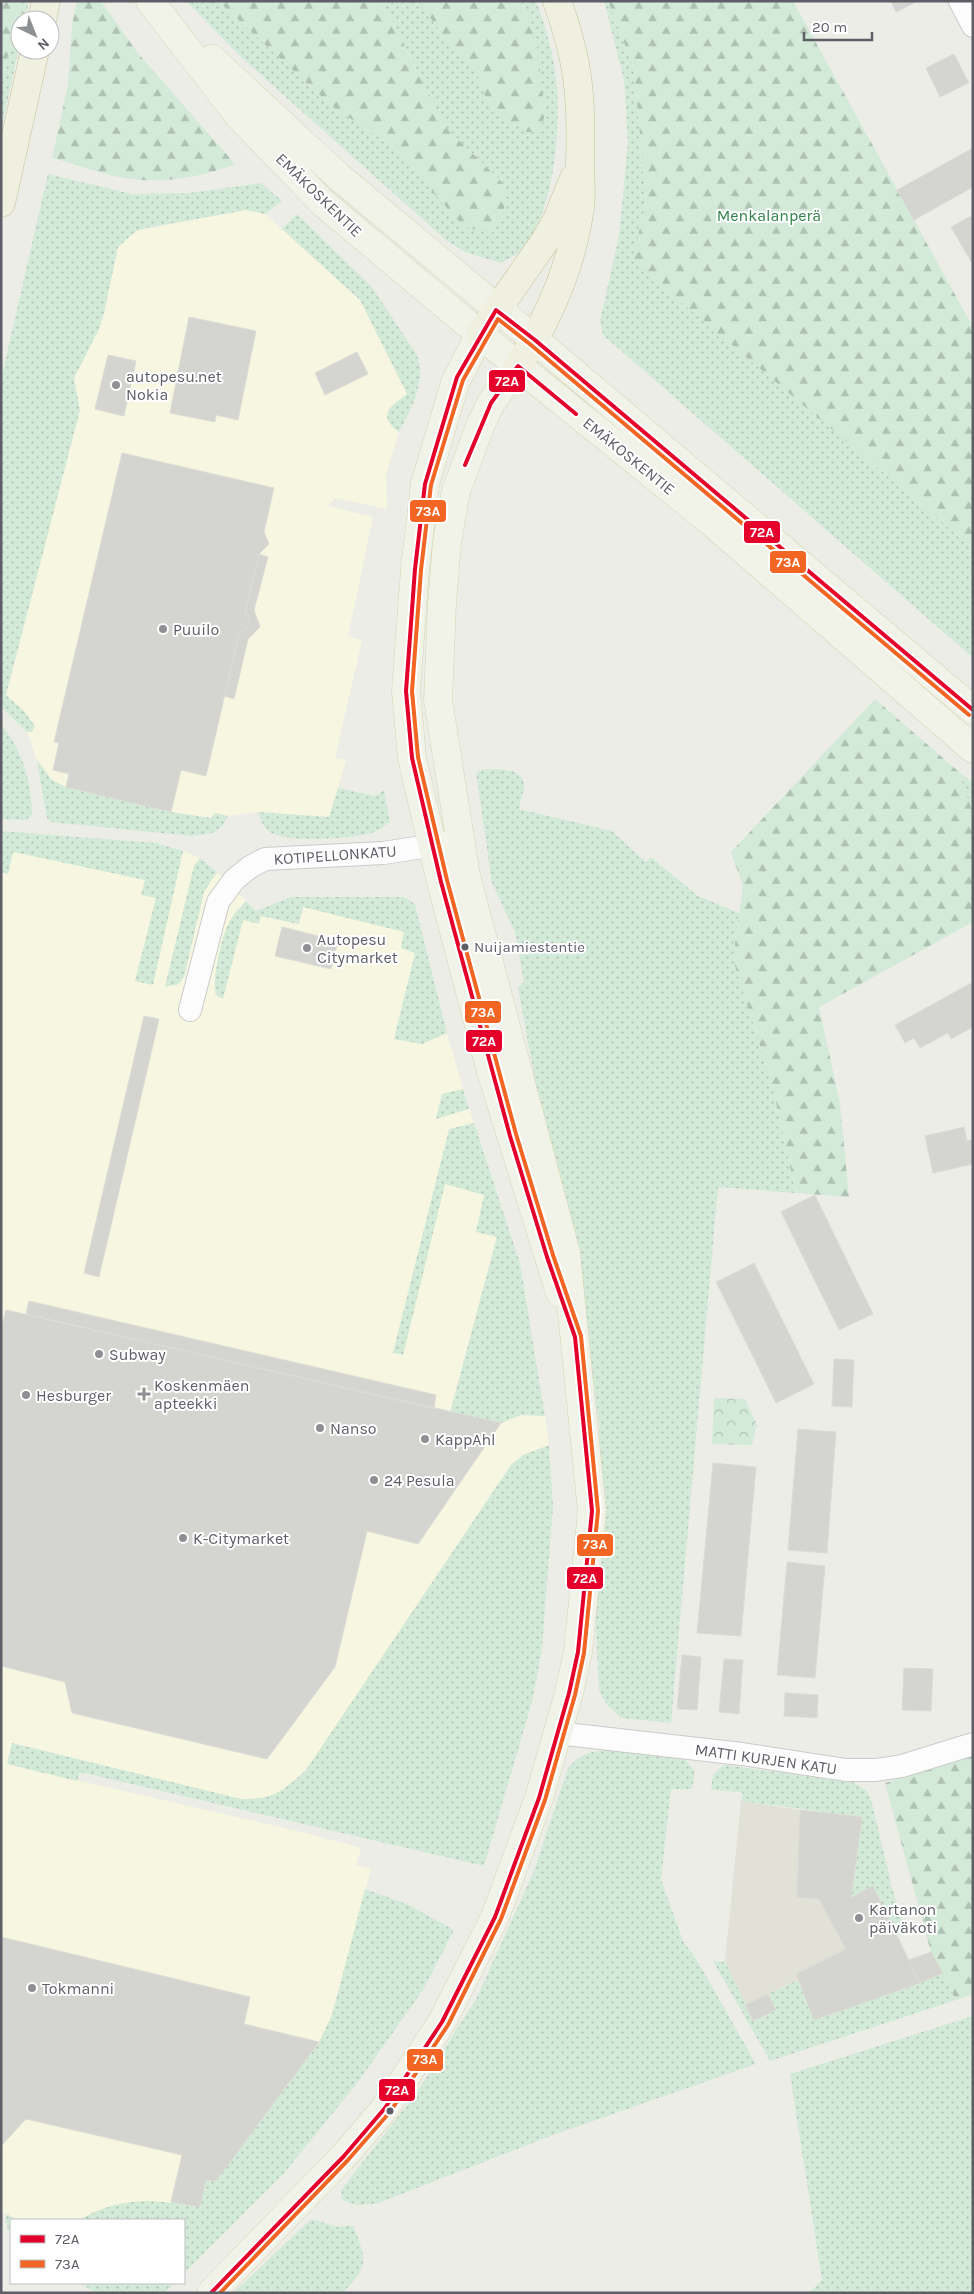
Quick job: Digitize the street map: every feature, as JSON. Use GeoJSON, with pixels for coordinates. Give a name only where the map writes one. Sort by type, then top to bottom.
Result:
{"type":"FeatureCollection","features":[{"type":"Feature","properties":{"kind":"highway"},"geometry":{"type":"LineString","coordinates":[[518,366],[547,319],[573,245],[580,206],[582,123],[576,64],[557,1]]}},
{"type":"Feature","properties":{"kind":"highway"},"geometry":{"type":"LineString","coordinates":[[1,204],[33,60]]}},
{"type":"Feature","properties":{"kind":"highway"},"geometry":{"type":"LineString","coordinates":[[480,334],[545,241],[557,220],[580,162]]}},
{"type":"Feature","properties":{"kind":"main road","name":"EMÄKOSKENTIE"},"geometry":{"type":"LineString","coordinates":[[150,2],[339,177],[973,710]]}},
{"type":"Feature","properties":{"kind":"main road","name":"EMÄKOSKENTIE"},"geometry":{"type":"LineString","coordinates":[[150,2],[238,115],[322,203],[518,366],[710,521],[973,749]]}},
{"type":"Feature","properties":{"kind":"main road"},"geometry":{"type":"LineString","coordinates":[[480,334],[455,383],[425,484],[415,568],[406,691],[412,758],[432,846],[491,1071],[547,1257],[575,1337]]}},
{"type":"Feature","properties":{"kind":"main road"},"geometry":{"type":"LineString","coordinates":[[211,2293],[344,2156],[390,2101],[442,2022],[495,1917],[539,1798],[578,1652],[592,1511],[566,1253],[466,876],[438,700],[442,603],[447,542],[456,491],[470,449],[491,403],[518,366]]}},
{"type":"Feature","properties":{"kind":"street"},"geometry":{"type":"LineString","coordinates":[[960,1],[973,26]]}},
{"type":"Feature","properties":{"kind":"street","name":"KOTIPELLONKATU"},"geometry":{"type":"LineString","coordinates":[[190,1010],[218,902],[234,880],[250,867],[265,859],[383,853],[460,841]]}},
{"type":"Feature","properties":{"kind":"street","name":"MATTI KURJEN KATU"},"geometry":{"type":"LineString","coordinates":[[557,1733],[742,1754],[846,1770],[876,1770],[902,1766],[973,1744]]}},
{"type":"Feature","properties":{"kind":"shaded area"},"geometry":{"type":"Polygon","coordinates":[[[246,210],[265,214],[360,300],[407,394],[388,409],[391,426],[399,432],[386,474],[387,509],[335,498],[328,506],[373,517],[348,636],[362,640],[335,758],[346,760],[330,817],[258,812],[228,816],[215,813],[211,818],[171,812],[60,786],[52,780],[37,760],[27,732],[32,731],[6,695],[80,410],[74,378],[99,329],[118,247],[136,231],[246,210]]]}},
{"type":"Feature","properties":{"kind":"shaded area"},"geometry":{"type":"Polygon","coordinates":[[[13,851],[145,880],[156,898],[135,981],[152,985],[183,851],[200,858],[194,866],[165,987],[184,977],[204,892],[217,872],[246,901],[235,913],[223,998],[243,920],[261,916],[299,924],[303,907],[405,932],[415,953],[394,1039],[422,1044],[447,1033],[463,1089],[442,1094],[436,1118],[469,1109],[474,1123],[449,1130],[393,1352],[403,1355],[445,1184],[484,1195],[497,1236],[450,1412],[501,1423],[521,1415],[545,1416],[549,1445],[523,1455],[511,1465],[306,1770],[282,1792],[260,1800],[241,1799],[12,1743],[7,1764],[306,1833],[361,1848],[356,1865],[371,1869],[332,2015],[319,2042],[216,2181],[200,2207],[86,2216],[81,2219],[15,2219],[1,2212],[1,872],[9,873],[13,851]]]}},
{"type":"Feature","properties":{"kind":"shaded area"},"geometry":{"type":"Polygon","coordinates":[[[741,1801],[800,1810],[797,1897],[819,1899],[846,1949],[796,1974],[798,1980],[745,2005],[725,1962],[741,1801]]]}},
{"type":"Feature","properties":{"kind":"green space"},"geometry":{"type":"Polygon","coordinates":[[[1,1],[22,1],[20,10],[10,10],[10,48],[1,84],[1,1]]]}},
{"type":"Feature","properties":{"kind":"green space"},"geometry":{"type":"Polygon","coordinates":[[[22,1],[29,1],[27,10],[20,10],[22,1]]]}},
{"type":"Feature","properties":{"kind":"green space"},"geometry":{"type":"Polygon","coordinates":[[[77,1],[101,1],[137,52],[235,164],[208,173],[178,179],[148,180],[119,177],[52,158],[68,85],[72,25],[77,1]]]}},
{"type":"Feature","properties":{"kind":"green space"},"geometry":{"type":"Polygon","coordinates":[[[186,1],[218,1],[334,108],[390,144],[464,226],[505,185],[446,128],[382,1],[418,1],[475,71],[492,111],[536,35],[521,1],[536,1],[554,64],[558,109],[554,164],[549,192],[541,217],[530,238],[517,254],[500,263],[465,252],[446,240],[242,58],[186,1]]]}},
{"type":"Feature","properties":{"kind":"green space"},"geometry":{"type":"Polygon","coordinates":[[[218,1],[382,1],[446,128],[505,185],[504,212],[492,233],[464,227],[390,144],[334,108],[218,1]]]}},
{"type":"Feature","properties":{"kind":"green space"},"geometry":{"type":"Polygon","coordinates":[[[418,1],[521,1],[536,35],[545,115],[539,132],[527,132],[491,111],[475,71],[446,39],[418,1]]]}},
{"type":"Feature","properties":{"kind":"green space"},"geometry":{"type":"Polygon","coordinates":[[[604,1],[608,1],[634,68],[646,202],[633,261],[973,548],[973,658],[603,335],[600,321],[619,236],[628,142],[624,80],[604,1]]]}},
{"type":"Feature","properties":{"kind":"green space","name":"Menkalanperä"},"geometry":{"type":"Polygon","coordinates":[[[608,1],[793,1],[973,327],[973,548],[632,261],[646,202],[634,68],[608,1]]]}},
{"type":"Feature","properties":{"kind":"green space"},"geometry":{"type":"Polygon","coordinates":[[[10,48],[10,60],[16,60],[1,131],[1,84],[10,48]]]}},
{"type":"Feature","properties":{"kind":"green space"},"geometry":{"type":"Polygon","coordinates":[[[48,174],[132,194],[189,193],[261,183],[282,201],[265,214],[246,210],[146,228],[136,231],[118,247],[99,329],[74,378],[80,410],[6,695],[25,712],[35,726],[32,732],[27,732],[1,707],[1,379],[48,174]]]}},
{"type":"Feature","properties":{"kind":"green space"},"geometry":{"type":"Polygon","coordinates":[[[297,214],[372,287],[417,355],[420,365],[419,385],[413,404],[399,432],[388,421],[388,411],[407,394],[360,300],[282,229],[297,214]]]}},
{"type":"Feature","properties":{"kind":"green space"},"geometry":{"type":"Polygon","coordinates":[[[875,699],[958,771],[973,813],[973,922],[819,1007],[840,1103],[849,1197],[796,1193],[772,1084],[733,959],[743,886],[731,852],[875,699]]]}},
{"type":"Feature","properties":{"kind":"green space"},"geometry":{"type":"Polygon","coordinates":[[[1,724],[15,745],[28,778],[32,815],[26,820],[1,819],[1,724]]]}},
{"type":"Feature","properties":{"kind":"green space"},"geometry":{"type":"Polygon","coordinates":[[[37,760],[52,780],[66,787],[170,812],[211,818],[215,813],[228,816],[218,830],[192,836],[51,822],[47,818],[37,760]]]}},
{"type":"Feature","properties":{"kind":"green space"},"geometry":{"type":"Polygon","coordinates":[[[486,769],[515,772],[523,779],[524,785],[519,809],[612,831],[646,862],[651,857],[698,896],[739,913],[733,959],[772,1084],[796,1193],[718,1187],[671,1723],[621,1718],[606,1704],[599,1690],[595,1612],[600,1503],[599,1424],[575,1252],[538,1097],[518,988],[524,982],[515,932],[492,883],[476,772],[486,769]]]}},
{"type":"Feature","properties":{"kind":"green space"},"geometry":{"type":"Polygon","coordinates":[[[958,771],[973,783],[973,813],[972,812],[958,771]]]}},
{"type":"Feature","properties":{"kind":"green space"},"geometry":{"type":"Polygon","coordinates":[[[338,788],[375,796],[384,790],[390,822],[376,831],[365,834],[337,838],[305,839],[290,838],[270,832],[261,821],[258,812],[329,817],[338,788]]]}},
{"type":"Feature","properties":{"kind":"green space"},"geometry":{"type":"Polygon","coordinates":[[[1,831],[157,843],[183,851],[153,985],[135,981],[156,898],[141,895],[145,880],[13,852],[8,874],[1,872],[1,831]]]}},
{"type":"Feature","properties":{"kind":"green space"},"geometry":{"type":"Polygon","coordinates":[[[200,858],[217,872],[204,892],[184,977],[179,984],[165,987],[194,866],[200,858]]]}},
{"type":"Feature","properties":{"kind":"green space"},"geometry":{"type":"Polygon","coordinates":[[[291,897],[404,897],[415,904],[447,1033],[422,1044],[394,1039],[415,953],[401,948],[404,932],[303,907],[299,924],[261,916],[259,924],[243,920],[223,999],[216,995],[215,981],[220,948],[226,929],[235,914],[246,901],[256,911],[291,897]]]}},
{"type":"Feature","properties":{"kind":"green space"},"geometry":{"type":"Polygon","coordinates":[[[463,1089],[469,1109],[436,1119],[442,1094],[463,1089]]]}},
{"type":"Feature","properties":{"kind":"green space"},"geometry":{"type":"Polygon","coordinates":[[[474,1123],[520,1263],[545,1416],[521,1415],[501,1423],[450,1413],[497,1237],[476,1232],[484,1195],[445,1184],[403,1355],[393,1353],[449,1129],[474,1123]]]}},
{"type":"Feature","properties":{"kind":"green space"},"geometry":{"type":"Polygon","coordinates":[[[714,1398],[745,1399],[757,1425],[752,1445],[712,1444],[714,1398]]]}},
{"type":"Feature","properties":{"kind":"green space"},"geometry":{"type":"Polygon","coordinates":[[[549,1445],[553,1506],[542,1649],[532,1702],[484,1866],[80,1772],[77,1781],[7,1764],[12,1743],[241,1799],[270,1796],[284,1789],[306,1770],[511,1465],[523,1455],[549,1445]]]}},
{"type":"Feature","properties":{"kind":"green space"},"geometry":{"type":"Polygon","coordinates":[[[606,1750],[684,1758],[695,1772],[692,1789],[671,1789],[661,1879],[683,1941],[697,1960],[756,2064],[553,2135],[376,2204],[356,2205],[342,2200],[341,2191],[417,2092],[476,1999],[534,1871],[568,1768],[585,1754],[606,1750]]]}},
{"type":"Feature","properties":{"kind":"green space"},"geometry":{"type":"Polygon","coordinates":[[[973,1756],[973,1994],[956,2000],[931,1952],[885,1783],[973,1756]]]}},
{"type":"Feature","properties":{"kind":"green space"},"geometry":{"type":"Polygon","coordinates":[[[724,1765],[853,1782],[867,1791],[872,1803],[892,1888],[906,1931],[897,1936],[873,1886],[851,1898],[862,1817],[741,1801],[742,1792],[711,1790],[713,1774],[724,1765]]]}},
{"type":"Feature","properties":{"kind":"green space"},"geometry":{"type":"Polygon","coordinates":[[[365,1889],[407,1904],[454,1930],[423,1990],[358,2082],[285,2172],[185,2272],[185,2219],[81,2219],[94,2212],[123,2203],[152,2201],[200,2207],[206,2180],[216,2181],[319,2042],[332,2015],[365,1889]]]}},
{"type":"Feature","properties":{"kind":"green space"},"geometry":{"type":"Polygon","coordinates":[[[713,1961],[725,1962],[754,2021],[776,2010],[768,1994],[798,1980],[814,2020],[943,1973],[956,2000],[770,2061],[713,1961]]]}},
{"type":"Feature","properties":{"kind":"green space"},"geometry":{"type":"Polygon","coordinates":[[[973,2016],[973,2293],[809,2293],[822,2280],[790,2074],[973,2016]]]}},
{"type":"Feature","properties":{"kind":"green space"},"geometry":{"type":"Polygon","coordinates":[[[7,2214],[15,2219],[10,2219],[10,2234],[5,2221],[7,2214]]]}},
{"type":"Feature","properties":{"kind":"green space"},"geometry":{"type":"Polygon","coordinates":[[[315,2220],[337,2227],[353,2225],[361,2247],[363,2262],[358,2275],[343,2293],[233,2293],[309,2221],[315,2220]]]}},
{"type":"Feature","properties":{"kind":"green space"},"geometry":{"type":"Polygon","coordinates":[[[82,2284],[173,2284],[164,2293],[96,2293],[82,2284]]]}},
{"type":"Feature","properties":{"kind":"building"},"geometry":{"type":"Polygon","coordinates":[[[891,1],[918,1],[896,12],[891,1]]]}},
{"type":"Feature","properties":{"kind":"building"},"geometry":{"type":"Polygon","coordinates":[[[954,54],[969,83],[940,97],[926,68],[954,54]]]}},
{"type":"Feature","properties":{"kind":"building"},"geometry":{"type":"Polygon","coordinates":[[[973,148],[973,187],[914,220],[897,190],[973,148]]]}},
{"type":"Feature","properties":{"kind":"building"},"geometry":{"type":"Polygon","coordinates":[[[973,215],[973,265],[951,227],[973,215]]]}},
{"type":"Feature","properties":{"kind":"building"},"geometry":{"type":"Polygon","coordinates":[[[189,317],[256,331],[238,420],[216,415],[215,422],[170,413],[189,317]]]}},
{"type":"Feature","properties":{"kind":"building"},"geometry":{"type":"Polygon","coordinates":[[[357,352],[368,374],[325,395],[315,373],[357,352]]]}},
{"type":"Feature","properties":{"kind":"building","name":"autopesu.net Nokia"},"geometry":{"type":"Polygon","coordinates":[[[108,355],[136,361],[124,416],[95,409],[108,355]]]}},
{"type":"Feature","properties":{"kind":"building","name":"Puuilo"},"geometry":{"type":"Polygon","coordinates":[[[122,453],[274,488],[264,532],[269,544],[259,554],[245,612],[250,624],[239,634],[206,776],[181,770],[171,812],[66,787],[69,774],[53,770],[59,743],[54,742],[122,453]]]}},
{"type":"Feature","properties":{"kind":"building"},"geometry":{"type":"Polygon","coordinates":[[[259,554],[268,557],[254,610],[260,627],[248,639],[234,699],[225,696],[239,634],[250,624],[245,612],[259,554]]]}},
{"type":"Feature","properties":{"kind":"building","name":"Autopesu Citymarket"},"geometry":{"type":"Polygon","coordinates":[[[282,927],[338,941],[331,969],[275,956],[282,927]]]}},
{"type":"Feature","properties":{"kind":"building"},"geometry":{"type":"Polygon","coordinates":[[[973,982],[973,1027],[951,1039],[948,1033],[920,1048],[914,1038],[905,1043],[895,1025],[973,982]]]}},
{"type":"Feature","properties":{"kind":"building"},"geometry":{"type":"Polygon","coordinates":[[[144,1016],[159,1019],[99,1277],[84,1273],[144,1016]]]}},
{"type":"Feature","properties":{"kind":"building"},"geometry":{"type":"Polygon","coordinates":[[[964,1127],[967,1141],[973,1140],[973,1164],[933,1173],[925,1136],[964,1127]]]}},
{"type":"Feature","properties":{"kind":"building"},"geometry":{"type":"Polygon","coordinates":[[[815,1195],[873,1314],[839,1330],[781,1212],[815,1195]]]}},
{"type":"Feature","properties":{"kind":"building"},"geometry":{"type":"Polygon","coordinates":[[[754,1263],[814,1384],[776,1403],[716,1282],[754,1263]]]}},
{"type":"Feature","properties":{"kind":"building"},"geometry":{"type":"Polygon","coordinates":[[[29,1301],[436,1395],[434,1409],[26,1314],[29,1301]]]}},
{"type":"Feature","properties":{"kind":"building","name":"K-Citymarket"},"geometry":{"type":"Polygon","coordinates":[[[6,1310],[501,1423],[418,1544],[367,1531],[335,1667],[267,1759],[72,1713],[65,1682],[1,1666],[1,1329],[6,1310]]]}},
{"type":"Feature","properties":{"kind":"building"},"geometry":{"type":"Polygon","coordinates":[[[834,1359],[854,1360],[852,1407],[832,1406],[834,1359]]]}},
{"type":"Feature","properties":{"kind":"building"},"geometry":{"type":"Polygon","coordinates":[[[798,1429],[836,1432],[827,1553],[788,1550],[798,1429]]]}},
{"type":"Feature","properties":{"kind":"building"},"geometry":{"type":"Polygon","coordinates":[[[713,1463],[756,1467],[741,1636],[697,1633],[713,1463]]]}},
{"type":"Feature","properties":{"kind":"building"},"geometry":{"type":"Polygon","coordinates":[[[787,1562],[825,1566],[815,1678],[777,1675],[787,1562]]]}},
{"type":"Feature","properties":{"kind":"building"},"geometry":{"type":"Polygon","coordinates":[[[682,1655],[701,1657],[697,1710],[677,1709],[682,1655]]]}},
{"type":"Feature","properties":{"kind":"building"},"geometry":{"type":"Polygon","coordinates":[[[724,1659],[743,1660],[739,1714],[719,1712],[724,1659]]]}},
{"type":"Feature","properties":{"kind":"building"},"geometry":{"type":"Polygon","coordinates":[[[904,1668],[933,1669],[931,1711],[902,1710],[904,1668]]]}},
{"type":"Feature","properties":{"kind":"building"},"geometry":{"type":"Polygon","coordinates":[[[785,1693],[818,1695],[817,1718],[784,1716],[785,1693]]]}},
{"type":"Feature","properties":{"kind":"building","name":"Kartanon päiväkoti"},"geometry":{"type":"Polygon","coordinates":[[[800,1810],[862,1817],[851,1898],[873,1886],[920,1983],[814,2020],[796,1974],[846,1949],[819,1899],[797,1897],[800,1810]]]}},
{"type":"Feature","properties":{"kind":"building"},"geometry":{"type":"Polygon","coordinates":[[[1,1937],[250,1997],[244,2024],[319,2042],[216,2181],[206,2180],[200,2207],[171,2202],[182,2155],[26,2119],[1,2146],[1,1937]]]}},
{"type":"Feature","properties":{"kind":"building"},"geometry":{"type":"Polygon","coordinates":[[[931,1952],[943,1973],[920,1983],[909,1960],[931,1952]]]}},
{"type":"Feature","properties":{"kind":"building"},"geometry":{"type":"Polygon","coordinates":[[[768,1994],[776,2010],[753,2021],[745,2005],[768,1994]]]}},
{"type":"Feature","properties":{"kind":"transit line","name":"72A"},"geometry":{"type":"LineString","coordinates":[[211,2293],[344,2156],[385,2108],[442,2022],[495,1917],[539,1798],[569,1693],[578,1652],[592,1511],[575,1337],[547,1257],[510,1136],[441,882],[412,758],[406,691],[415,569],[425,484],[457,377],[496,310],[535,340],[973,710]]}},
{"type":"Feature","properties":{"kind":"transit line","name":"73A"},"geometry":{"type":"LineString","coordinates":[[220,2293],[348,2160],[390,2112],[448,2025],[501,1919],[545,1800],[575,1695],[584,1653],[598,1511],[581,1336],[553,1255],[516,1134],[447,880],[418,757],[412,691],[421,570],[431,485],[463,380],[498,319],[969,715]]}},
{"type":"Feature","properties":{"kind":"transit line","name":"72A"},"geometry":{"type":"LineString","coordinates":[[465,465],[491,403],[518,366],[576,414]]}},
{"type":"Feature","properties":{"kind":"place","name":"autopesu.net Nokia"},"geometry":{"type":"Point","coordinates":[116,385]}},
{"type":"Feature","properties":{"kind":"place","name":"Puuilo"},"geometry":{"type":"Point","coordinates":[163,629]}},
{"type":"Feature","properties":{"kind":"place","name":"Nuijamiestentie"},"geometry":{"type":"Point","coordinates":[465,947]}},
{"type":"Feature","properties":{"kind":"place","name":"Autopesu Citymarket"},"geometry":{"type":"Point","coordinates":[307,948]}},
{"type":"Feature","properties":{"kind":"place","name":"Subway"},"geometry":{"type":"Point","coordinates":[99,1354]}},
{"type":"Feature","properties":{"kind":"place","name":"Koskenmäen apteekki"},"geometry":{"type":"Point","coordinates":[144,1394]}},
{"type":"Feature","properties":{"kind":"place","name":"Hesburger"},"geometry":{"type":"Point","coordinates":[26,1395]}},
{"type":"Feature","properties":{"kind":"place","name":"Nanso"},"geometry":{"type":"Point","coordinates":[320,1428]}},
{"type":"Feature","properties":{"kind":"place","name":"KappAhl"},"geometry":{"type":"Point","coordinates":[425,1439]}},
{"type":"Feature","properties":{"kind":"place","name":"24 Pesula"},"geometry":{"type":"Point","coordinates":[374,1480]}},
{"type":"Feature","properties":{"kind":"place","name":"K-Citymarket"},"geometry":{"type":"Point","coordinates":[183,1538]}},
{"type":"Feature","properties":{"kind":"place","name":"Kartanon päiväkoti"},"geometry":{"type":"Point","coordinates":[859,1918]}},
{"type":"Feature","properties":{"kind":"place","name":"Tokmanni"},"geometry":{"type":"Point","coordinates":[32,1988]}}]}
